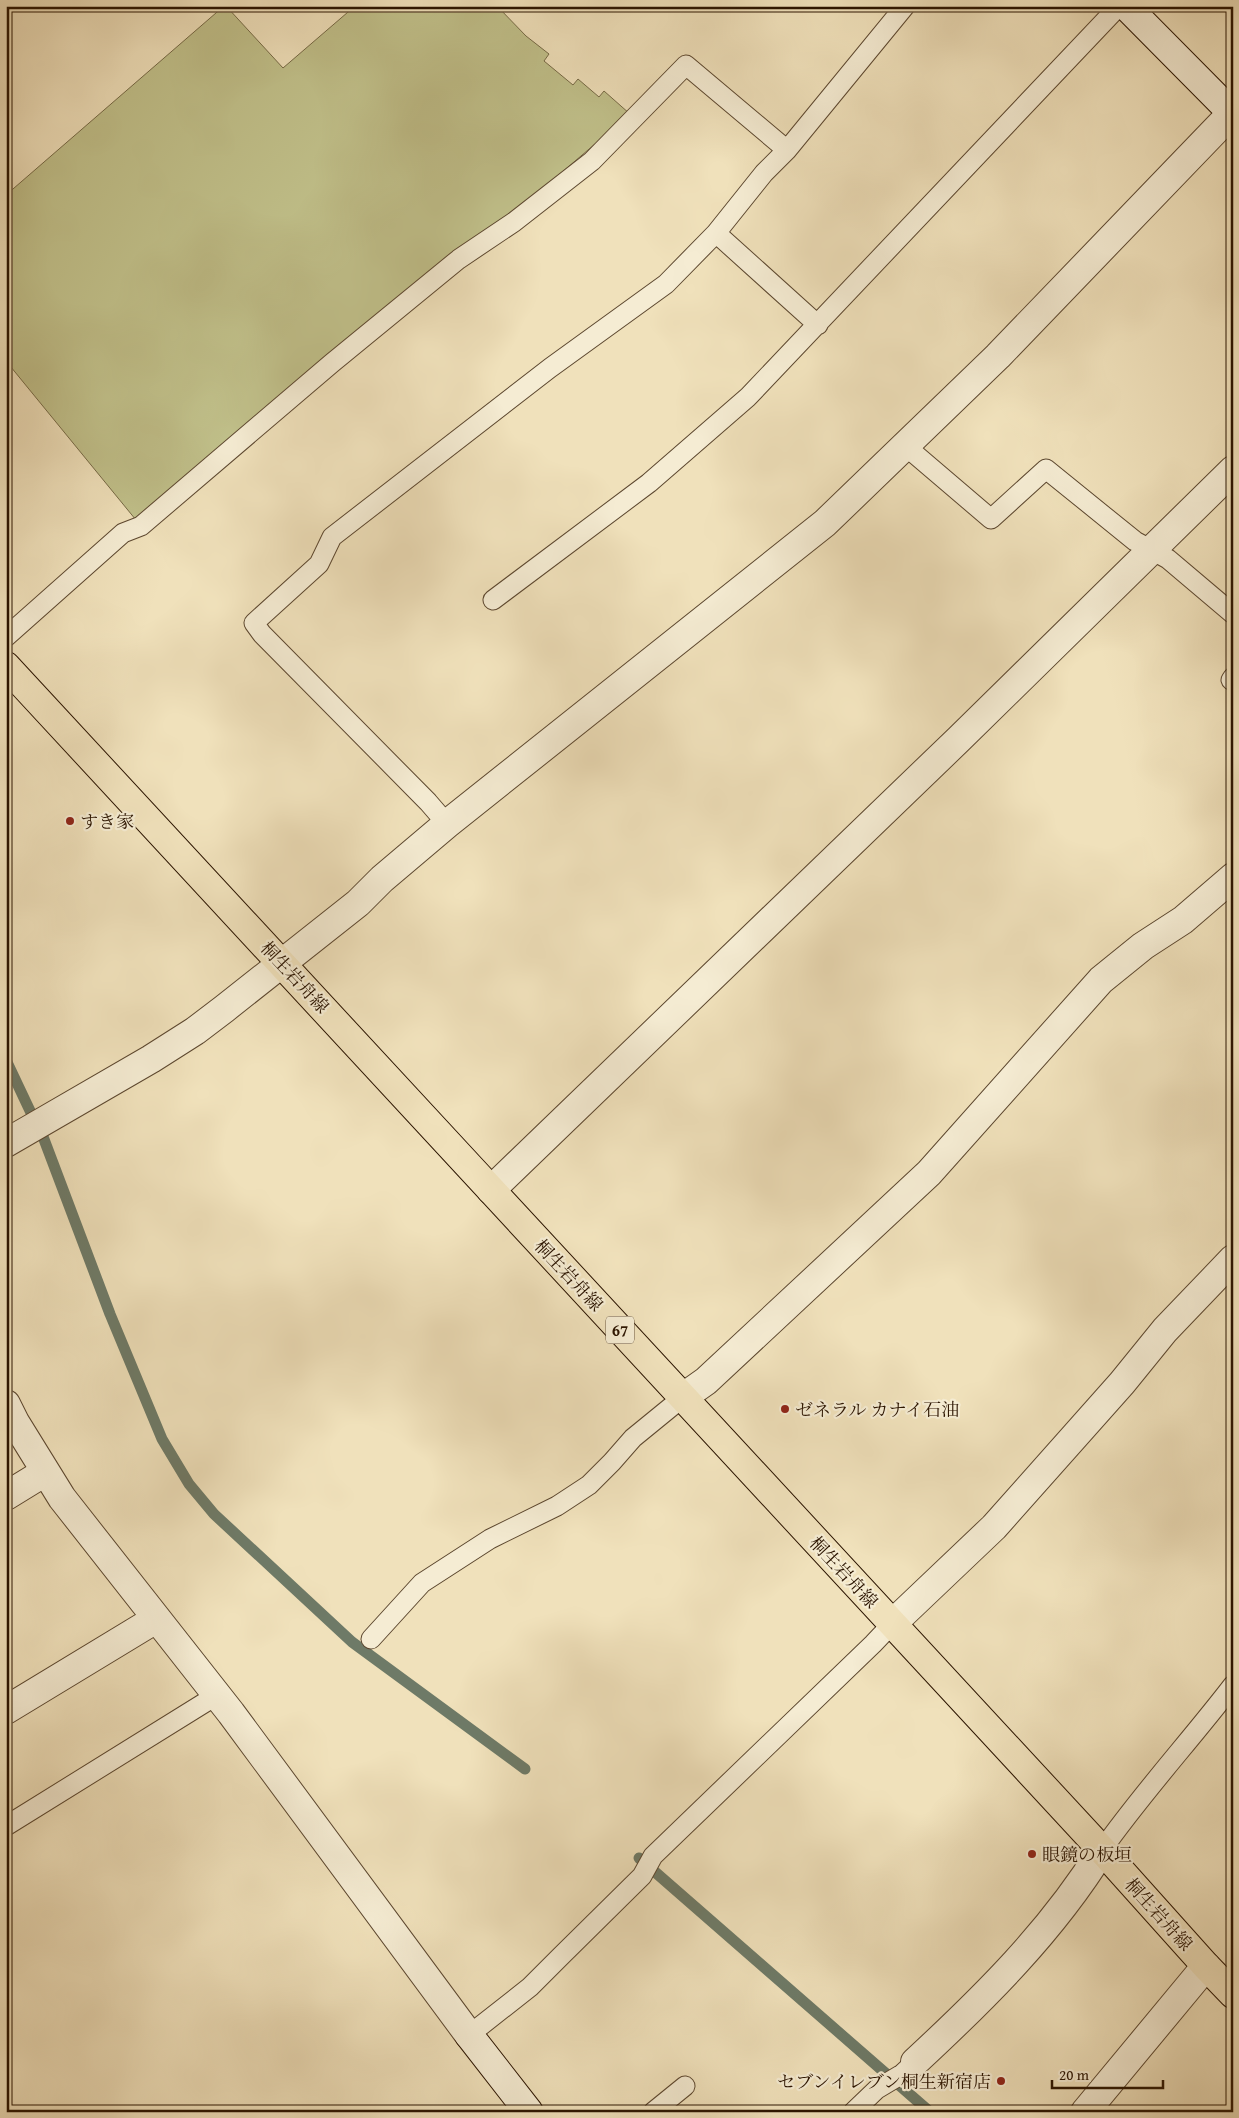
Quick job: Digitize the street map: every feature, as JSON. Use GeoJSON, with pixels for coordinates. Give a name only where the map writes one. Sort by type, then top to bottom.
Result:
{"type":"FeatureCollection","features":[{"type":"Feature","properties":{"kind":"main road","name":"桐生岩舟線"},"geometry":{"type":"LineString","coordinates":[[6,666],[1102,1850],[1233,1994]]}},
{"type":"Feature","properties":{"kind":"street"},"geometry":{"type":"LineString","coordinates":[[6,1143],[50,1119],[195,1031],[283,964],[358,903],[382,878],[447,824],[825,523],[908,445],[998,356],[1233,113],[1126,6]]}},
{"type":"Feature","properties":{"kind":"street"},"geometry":{"type":"LineString","coordinates":[[491,1190],[959,739],[1233,470]]}},
{"type":"Feature","properties":{"kind":"street"},"geometry":{"type":"LineString","coordinates":[[682,1398],[706,1381],[929,1172],[1100,980],[1143,946],[1183,920],[1233,877]]}},
{"type":"Feature","properties":{"kind":"street"},"geometry":{"type":"LineString","coordinates":[[892,1624],[994,1527],[1122,1383],[1165,1330],[1233,1259]]}},
{"type":"Feature","properties":{"kind":"street"},"geometry":{"type":"LineString","coordinates":[[6,1404],[62,1498],[217,1695],[469,2035],[529,2112]]}},
{"type":"Feature","properties":{"kind":"street"},"geometry":{"type":"LineString","coordinates":[[6,1496],[45,1472]]}},
{"type":"Feature","properties":{"kind":"street"},"geometry":{"type":"LineString","coordinates":[[6,1710],[156,1619]]}},
{"type":"Feature","properties":{"kind":"street"},"geometry":{"type":"LineString","coordinates":[[908,2068],[1010,1970],[1081,1884],[1102,1850]]}},
{"type":"Feature","properties":{"kind":"street"},"geometry":{"type":"LineString","coordinates":[[1085,2112],[1206,1966]]}},
{"type":"Feature","properties":{"kind":"lane"},"geometry":{"type":"LineString","coordinates":[[447,824],[428,802],[262,634],[254,623],[319,564],[332,537],[550,368],[666,284],[716,233],[764,173],[787,150],[905,6]]}},
{"type":"Feature","properties":{"kind":"lane"},"geometry":{"type":"LineString","coordinates":[[493,600],[649,484],[748,397],[1119,6]]}},
{"type":"Feature","properties":{"kind":"lane"},"geometry":{"type":"LineString","coordinates":[[6,637],[123,533],[140,526],[332,363],[459,259],[514,222],[592,162],[686,65],[787,150]]}},
{"type":"Feature","properties":{"kind":"lane"},"geometry":{"type":"LineString","coordinates":[[716,233],[818,325]]}},
{"type":"Feature","properties":{"kind":"lane"},"geometry":{"type":"LineString","coordinates":[[908,445],[916,455],[991,519],[1046,469],[1135,541],[1168,560],[1233,614]]}},
{"type":"Feature","properties":{"kind":"lane"},"geometry":{"type":"LineString","coordinates":[[1233,677],[1231,680],[1233,681]]}},
{"type":"Feature","properties":{"kind":"lane"},"geometry":{"type":"LineString","coordinates":[[371,1639],[422,1583],[490,1539],[557,1506],[589,1484],[633,1438],[682,1398]]}},
{"type":"Feature","properties":{"kind":"lane"},"geometry":{"type":"LineString","coordinates":[[469,2035],[530,1987],[642,1876],[653,1856],[874,1644],[892,1624]]}},
{"type":"Feature","properties":{"kind":"lane"},"geometry":{"type":"LineString","coordinates":[[1102,1850],[1233,1685]]}},
{"type":"Feature","properties":{"kind":"lane"},"geometry":{"type":"LineString","coordinates":[[6,1826],[217,1695]]}},
{"type":"Feature","properties":{"kind":"lane"},"geometry":{"type":"LineString","coordinates":[[853,2112],[886,2083],[908,2068]]}},
{"type":"Feature","properties":{"kind":"lane"},"geometry":{"type":"LineString","coordinates":[[653,2112],[685,2086]]}},
{"type":"Feature","properties":{"kind":"green space"},"geometry":{"type":"Polygon","coordinates":[[[224,6],[283,68],[355,6],[497,6],[526,36],[549,54],[544,61],[573,85],[578,79],[599,97],[604,91],[630,114],[512,215],[136,520],[6,361],[6,195],[224,6]]]}},
{"type":"Feature","properties":{"kind":"waterway"},"geometry":{"type":"LineString","coordinates":[[6,1060],[32,1115]]}},
{"type":"Feature","properties":{"kind":"waterway"},"geometry":{"type":"LineString","coordinates":[[42,1134],[110,1314],[162,1439],[189,1484],[214,1514],[352,1642],[525,1769]]}},
{"type":"Feature","properties":{"kind":"waterway"},"geometry":{"type":"LineString","coordinates":[[639,1858],[930,2112]]}},
{"type":"Feature","properties":{"kind":"place","name":"すき家"},"geometry":{"type":"Point","coordinates":[70,821]}},
{"type":"Feature","properties":{"kind":"place","name":"ゼネラル カナイ石油"},"geometry":{"type":"Point","coordinates":[785,1409]}},
{"type":"Feature","properties":{"kind":"place","name":"眼鏡の板垣"},"geometry":{"type":"Point","coordinates":[1032,1854]}},
{"type":"Feature","properties":{"kind":"place","name":"セブンイレブン桐生新宿店"},"geometry":{"type":"Point","coordinates":[1001,2081]}}]}
